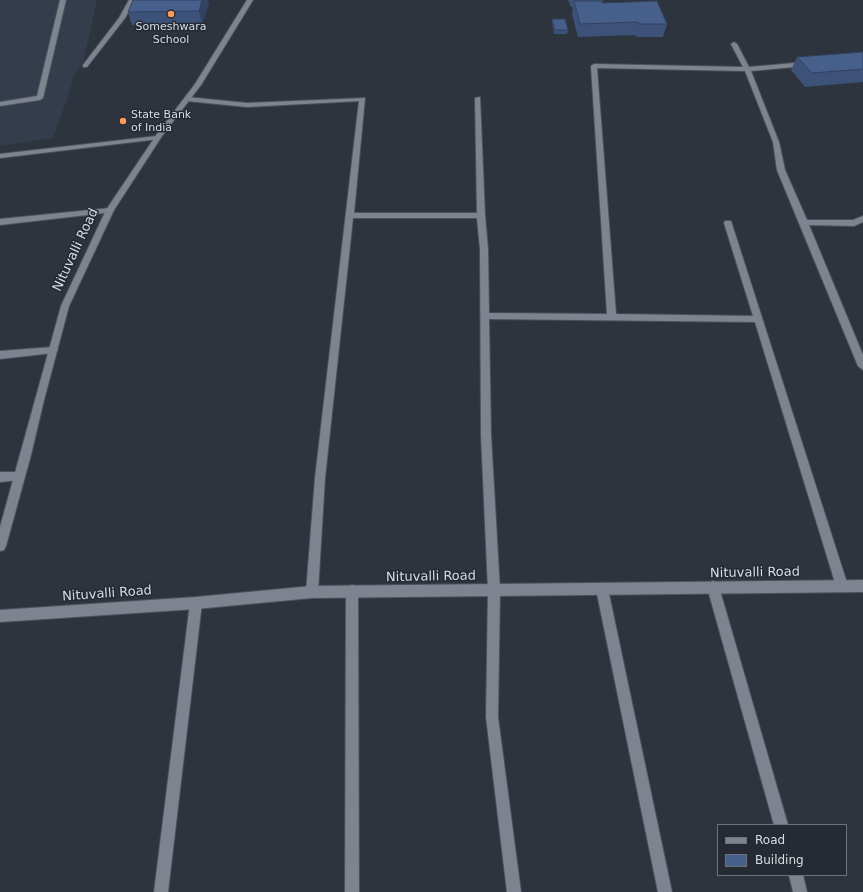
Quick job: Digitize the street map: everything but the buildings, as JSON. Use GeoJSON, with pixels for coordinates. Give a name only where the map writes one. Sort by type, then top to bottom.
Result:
{"type":"FeatureCollection","features":[{"type":"Feature","properties":{"kind":"street"},"geometry":{"type":"LineString","coordinates":[[0,104],[40,98],[63,0]]}},
{"type":"Feature","properties":{"kind":"street"},"geometry":{"type":"LineString","coordinates":[[85,66],[122,18],[132,0]]}},
{"type":"Feature","properties":{"kind":"street","name":"Nituvalli Road"},"geometry":{"type":"LineString","coordinates":[[0,546],[65,306],[110,210],[157,138],[187,99],[223,46],[250,0]]}},
{"type":"Feature","properties":{"kind":"street"},"geometry":{"type":"LineString","coordinates":[[734,44],[747,69],[776,142],[781,170],[863,366]]}},
{"type":"Feature","properties":{"kind":"street"},"geometry":{"type":"LineString","coordinates":[[612,317],[594,66],[747,69],[809,64]]}},
{"type":"Feature","properties":{"kind":"street"},"geometry":{"type":"LineString","coordinates":[[478,98],[481,215],[484,249],[486,435],[494,590],[492,717],[514,892]]}},
{"type":"Feature","properties":{"kind":"street"},"geometry":{"type":"LineString","coordinates":[[187,99],[247,104],[363,99],[320,478],[312,592]]}},
{"type":"Feature","properties":{"kind":"street"},"geometry":{"type":"LineString","coordinates":[[0,156],[157,138]]}},
{"type":"Feature","properties":{"kind":"street"},"geometry":{"type":"LineString","coordinates":[[0,222],[110,210]]}},
{"type":"Feature","properties":{"kind":"street"},"geometry":{"type":"LineString","coordinates":[[350,216],[481,215]]}},
{"type":"Feature","properties":{"kind":"street"},"geometry":{"type":"LineString","coordinates":[[804,222],[854,223],[863,219]]}},
{"type":"Feature","properties":{"kind":"street"},"geometry":{"type":"LineString","coordinates":[[728,223],[842,586]]}},
{"type":"Feature","properties":{"kind":"street"},"geometry":{"type":"LineString","coordinates":[[485,316],[758,319]]}},
{"type":"Feature","properties":{"kind":"street"},"geometry":{"type":"LineString","coordinates":[[0,355],[53,350]]}},
{"type":"Feature","properties":{"kind":"street"},"geometry":{"type":"LineString","coordinates":[[0,477],[20,476]]}},
{"type":"Feature","properties":{"kind":"street","name":"Nituvalli Road"},"geometry":{"type":"LineString","coordinates":[[0,616],[312,592],[863,586]]}},
{"type":"Feature","properties":{"kind":"street"},"geometry":{"type":"LineString","coordinates":[[713,588],[781,824]]}},
{"type":"Feature","properties":{"kind":"street"},"geometry":{"type":"LineString","coordinates":[[602,589],[665,892]]}},
{"type":"Feature","properties":{"kind":"street"},"geometry":{"type":"LineString","coordinates":[[352,591],[352,892]]}},
{"type":"Feature","properties":{"kind":"street"},"geometry":{"type":"LineString","coordinates":[[161,892],[196,602]]}},
{"type":"Feature","properties":{"kind":"street"},"geometry":{"type":"LineString","coordinates":[[796,876],[800,892]]}},
{"type":"Feature","properties":{"kind":"shaded area"},"geometry":{"type":"Polygon","coordinates":[[[0,0],[97,0],[83,63],[74,75],[68,97],[53,138],[0,146],[0,0]]]}},
{"type":"Feature","properties":{"kind":"place","name":"Someshwara School"},"geometry":{"type":"Point","coordinates":[171,14]}},
{"type":"Feature","properties":{"kind":"place","name":"State Bank of India"},"geometry":{"type":"Point","coordinates":[123,121]}}]}
